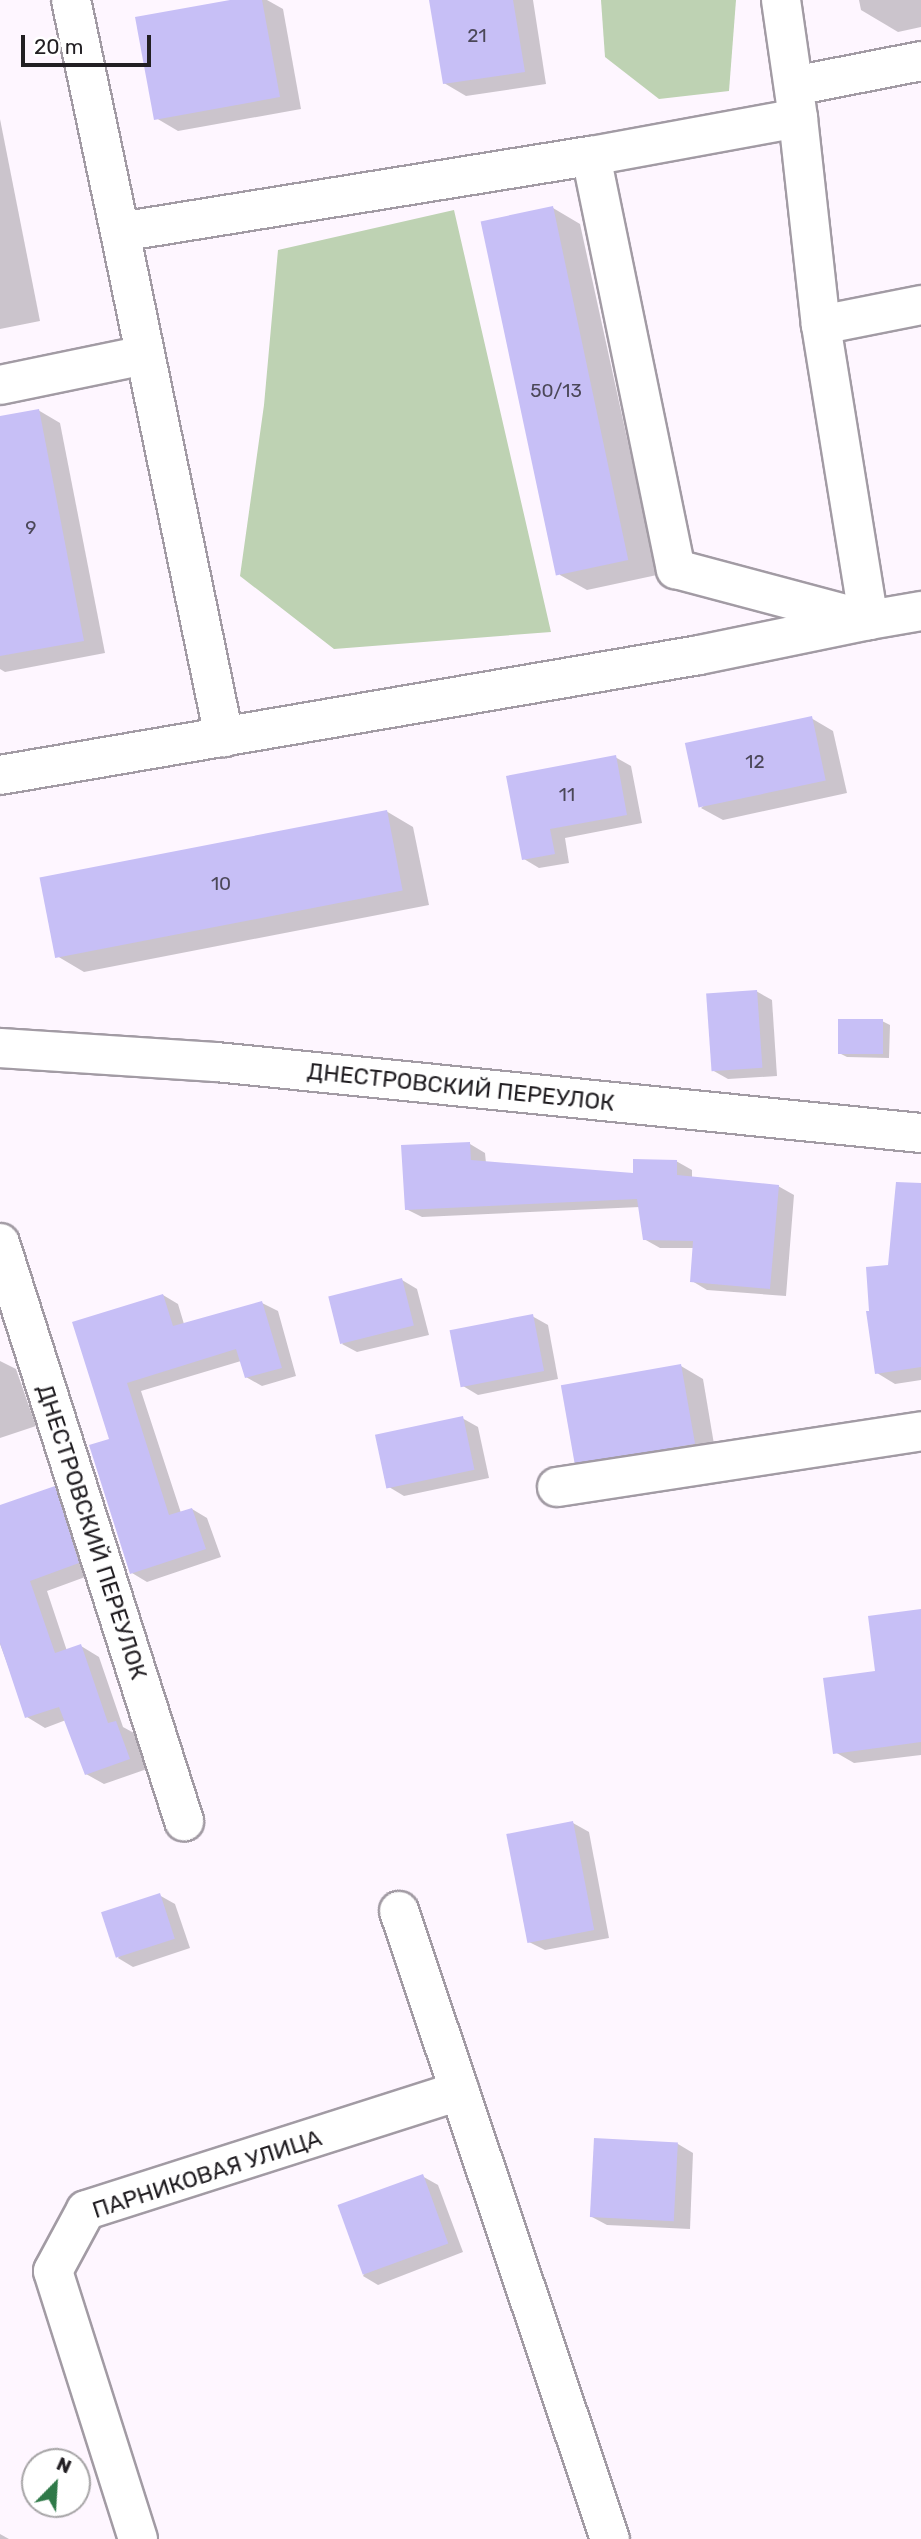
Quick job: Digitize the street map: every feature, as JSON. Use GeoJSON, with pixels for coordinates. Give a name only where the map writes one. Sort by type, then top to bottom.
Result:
{"type":"FeatureCollection","features":[{"type":"Feature","properties":{"kind":"street"},"geometry":{"type":"LineString","coordinates":[[71,0],[225,737]]}},
{"type":"Feature","properties":{"kind":"street"},"geometry":{"type":"LineString","coordinates":[[780,0],[796,102],[821,326],[869,620]]}},
{"type":"Feature","properties":{"kind":"street"},"geometry":{"type":"LineString","coordinates":[[120,232],[591,156],[796,102],[921,61]]}},
{"type":"Feature","properties":{"kind":"street"},"geometry":{"type":"LineString","coordinates":[[591,156],[676,569],[869,620]]}},
{"type":"Feature","properties":{"kind":"street"},"geometry":{"type":"LineString","coordinates":[[821,326],[921,305]]}},
{"type":"Feature","properties":{"kind":"street"},"geometry":{"type":"LineString","coordinates":[[0,385],[145,355]]}},
{"type":"Feature","properties":{"kind":"street"},"geometry":{"type":"LineString","coordinates":[[0,775],[699,655],[921,611]]}},
{"type":"Feature","properties":{"kind":"street","name":"ДНЕСТРОВСКИЙ ПЕРЕУЛОК"},"geometry":{"type":"LineString","coordinates":[[0,1048],[216,1062],[921,1133]]}},
{"type":"Feature","properties":{"kind":"street","name":"ДНЕСТРОВСКИЙ ПЕРЕУЛОК"},"geometry":{"type":"LineString","coordinates":[[0,1243],[184,1821]]}},
{"type":"Feature","properties":{"kind":"street"},"geometry":{"type":"LineString","coordinates":[[557,1487],[921,1430]]}},
{"type":"Feature","properties":{"kind":"street"},"geometry":{"type":"LineString","coordinates":[[399,1911],[610,2539]]}},
{"type":"Feature","properties":{"kind":"street","name":"ПАРНИКОВАЯ УЛИЦА"},"geometry":{"type":"LineString","coordinates":[[138,2539],[53,2271],[86,2210],[460,2091]]}},
{"type":"Feature","properties":{"kind":"green space"},"geometry":{"type":"Polygon","coordinates":[[[601,0],[736,0],[729,91],[659,99],[605,57],[601,0]]]}},
{"type":"Feature","properties":{"kind":"green space"},"geometry":{"type":"Polygon","coordinates":[[[454,210],[551,632],[334,649],[240,576],[264,405],[278,250],[454,210]]]}},
{"type":"Feature","properties":{"kind":"building"},"geometry":{"type":"Polygon","coordinates":[[[230,0],[262,0],[280,97],[154,120],[135,17],[230,0]]]}},
{"type":"Feature","properties":{"kind":"building"},"geometry":{"type":"Polygon","coordinates":[[[429,0],[513,0],[525,72],[443,84],[429,0]]]}},
{"type":"Feature","properties":{"kind":"building"},"geometry":{"type":"Polygon","coordinates":[[[553,206],[628,560],[556,575],[481,221],[553,206]]]}},
{"type":"Feature","properties":{"kind":"building"},"geometry":{"type":"Polygon","coordinates":[[[39,409],[84,641],[0,656],[0,416],[39,409]]]}},
{"type":"Feature","properties":{"kind":"building"},"geometry":{"type":"Polygon","coordinates":[[[812,716],[826,781],[699,808],[685,743],[812,716]]]}},
{"type":"Feature","properties":{"kind":"building"},"geometry":{"type":"Polygon","coordinates":[[[616,755],[627,815],[550,829],[555,854],[522,860],[506,776],[616,755]]]}},
{"type":"Feature","properties":{"kind":"building"},"geometry":{"type":"Polygon","coordinates":[[[387,810],[403,890],[55,958],[40,878],[387,810]]]}},
{"type":"Feature","properties":{"kind":"building"},"geometry":{"type":"Polygon","coordinates":[[[757,990],[762,1068],[712,1071],[706,994],[757,990]]]}},
{"type":"Feature","properties":{"kind":"building"},"geometry":{"type":"Polygon","coordinates":[[[838,1019],[883,1019],[883,1054],[838,1054],[838,1019]]]}},
{"type":"Feature","properties":{"kind":"building"},"geometry":{"type":"Polygon","coordinates":[[[470,1142],[471,1160],[633,1173],[633,1159],[677,1160],[677,1175],[779,1185],[770,1289],[690,1282],[693,1241],[643,1240],[637,1199],[405,1210],[401,1145],[470,1142]]]}},
{"type":"Feature","properties":{"kind":"building"},"geometry":{"type":"Polygon","coordinates":[[[896,1182],[921,1183],[921,1367],[875,1374],[866,1311],[869,1311],[866,1267],[888,1265],[896,1182]]]}},
{"type":"Feature","properties":{"kind":"building"},"geometry":{"type":"Polygon","coordinates":[[[402,1278],[414,1326],[340,1344],[328,1296],[402,1278]]]}},
{"type":"Feature","properties":{"kind":"building"},"geometry":{"type":"Polygon","coordinates":[[[163,1294],[173,1326],[262,1301],[282,1368],[245,1378],[236,1349],[127,1383],[169,1515],[192,1508],[206,1549],[130,1574],[89,1445],[109,1439],[72,1322],[163,1294]]]}},
{"type":"Feature","properties":{"kind":"building"},"geometry":{"type":"Polygon","coordinates":[[[533,1314],[544,1371],[461,1387],[450,1330],[533,1314]]]}},
{"type":"Feature","properties":{"kind":"building"},"geometry":{"type":"Polygon","coordinates":[[[681,1364],[695,1444],[575,1465],[561,1385],[681,1364]]]}},
{"type":"Feature","properties":{"kind":"building"},"geometry":{"type":"Polygon","coordinates":[[[463,1416],[474,1470],[386,1489],[375,1435],[463,1416]]]}},
{"type":"Feature","properties":{"kind":"building"},"geometry":{"type":"Polygon","coordinates":[[[55,1486],[79,1563],[30,1581],[55,1653],[81,1644],[108,1723],[116,1721],[130,1759],[85,1775],[59,1707],[25,1718],[0,1643],[0,1505],[55,1486]]]}},
{"type":"Feature","properties":{"kind":"building"},"geometry":{"type":"Polygon","coordinates":[[[921,1609],[921,1742],[833,1754],[823,1678],[875,1671],[868,1616],[921,1609]]]}},
{"type":"Feature","properties":{"kind":"building"},"geometry":{"type":"Polygon","coordinates":[[[573,1821],[594,1930],[527,1943],[506,1834],[573,1821]]]}},
{"type":"Feature","properties":{"kind":"building"},"geometry":{"type":"Polygon","coordinates":[[[160,1893],[175,1939],[116,1958],[101,1912],[160,1893]]]}},
{"type":"Feature","properties":{"kind":"building"},"geometry":{"type":"Polygon","coordinates":[[[594,2138],[678,2142],[674,2221],[590,2217],[594,2138]]]}},
{"type":"Feature","properties":{"kind":"building"},"geometry":{"type":"Polygon","coordinates":[[[423,2174],[448,2244],[363,2275],[337,2205],[423,2174]]]}}]}
